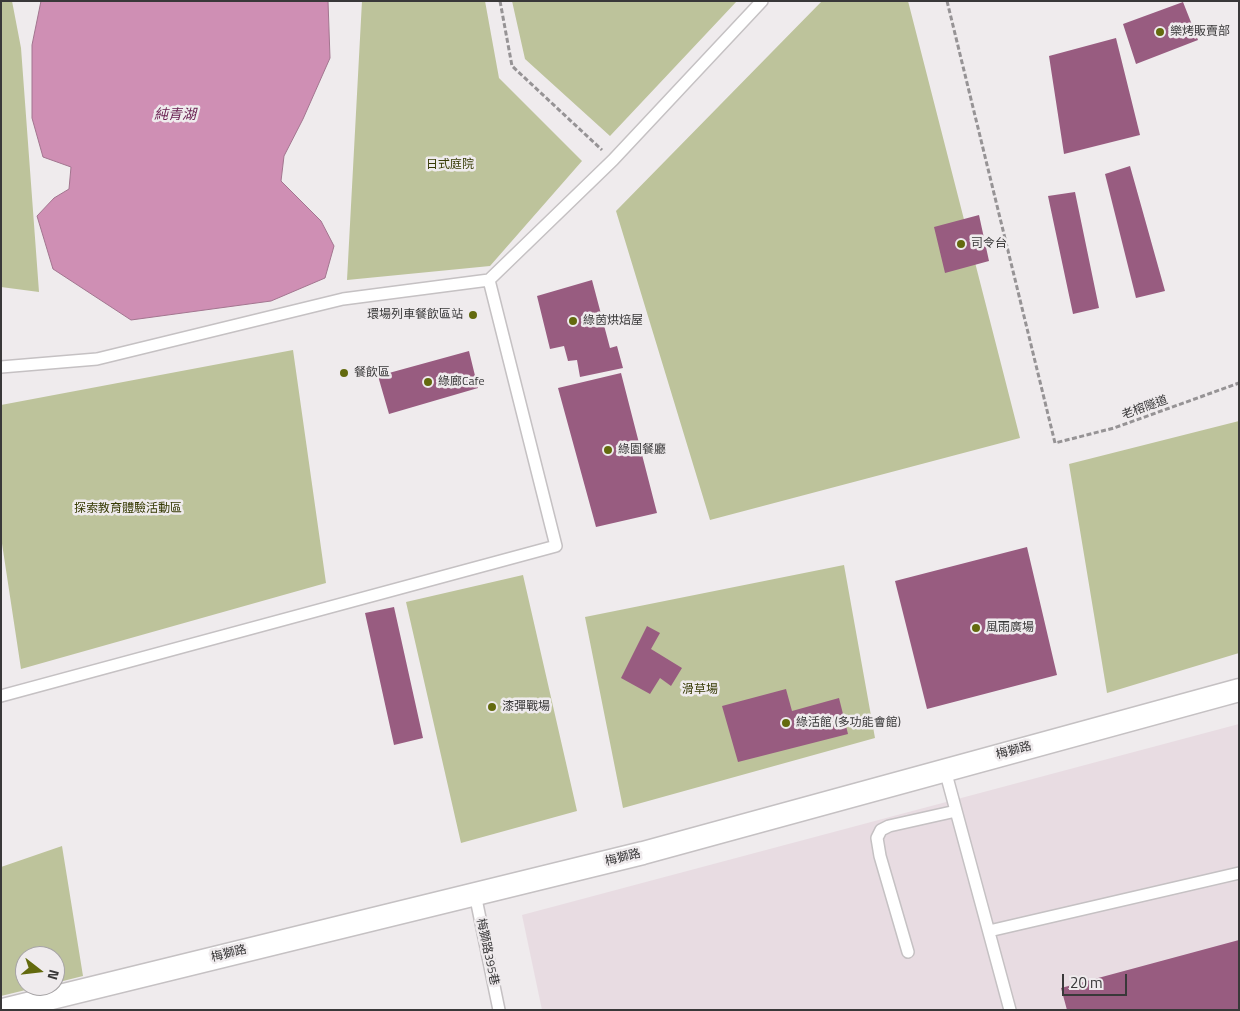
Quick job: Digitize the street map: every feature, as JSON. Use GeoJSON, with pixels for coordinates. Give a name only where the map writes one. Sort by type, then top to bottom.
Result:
{"type":"FeatureCollection","features":[{"type":"Feature","properties":{"kind":"street","name":"梅獅路"},"geometry":{"type":"LineString","coordinates":[[3,1010],[643,853],[1239,690]]}},
{"type":"Feature","properties":{"kind":"lane"},"geometry":{"type":"LineString","coordinates":[[1,367],[97,359],[343,299],[489,280],[613,160],[762,1]]}},
{"type":"Feature","properties":{"kind":"lane"},"geometry":{"type":"LineString","coordinates":[[1,696],[556,546],[489,280]]}},
{"type":"Feature","properties":{"kind":"lane"},"geometry":{"type":"LineString","coordinates":[[945,770],[1010,1010]]}},
{"type":"Feature","properties":{"kind":"lane"},"geometry":{"type":"LineString","coordinates":[[908,952],[880,856],[877,838],[881,830],[889,826],[956,810]]}},
{"type":"Feature","properties":{"kind":"lane"},"geometry":{"type":"LineString","coordinates":[[989,931],[1239,873]]}},
{"type":"Feature","properties":{"kind":"lane","name":"梅獅路395巷"},"geometry":{"type":"LineString","coordinates":[[475,894],[499,1010]]}},
{"type":"Feature","properties":{"kind":"path"},"geometry":{"type":"LineString","coordinates":[[500,1],[512,66],[613,160]]}},
{"type":"Feature","properties":{"kind":"path","name":"老榕隧道"},"geometry":{"type":"LineString","coordinates":[[947,1],[1055,443],[1114,428],[1239,383]]}},
{"type":"Feature","properties":{"kind":"shaded area"},"geometry":{"type":"Polygon","coordinates":[[[1239,724],[1239,1010],[542,1010],[522,915],[1239,724]]]}},
{"type":"Feature","properties":{"kind":"green space"},"geometry":{"type":"Polygon","coordinates":[[[1,1],[12,1],[21,48],[39,292],[1,287],[1,1]]]}},
{"type":"Feature","properties":{"kind":"green space","name":"日式庭院"},"geometry":{"type":"Polygon","coordinates":[[[362,1],[485,1],[499,78],[582,161],[490,266],[347,280],[362,1]]]}},
{"type":"Feature","properties":{"kind":"green space"},"geometry":{"type":"Polygon","coordinates":[[[512,1],[737,1],[610,136],[525,59],[512,1]]]}},
{"type":"Feature","properties":{"kind":"green space"},"geometry":{"type":"Polygon","coordinates":[[[822,1],[908,1],[1020,438],[710,520],[616,211],[822,1]]]}},
{"type":"Feature","properties":{"kind":"green space","name":"探索教育體驗活動區"},"geometry":{"type":"Polygon","coordinates":[[[293,350],[326,583],[21,669],[1,537],[1,405],[293,350]]]}},
{"type":"Feature","properties":{"kind":"green space"},"geometry":{"type":"Polygon","coordinates":[[[1239,421],[1239,653],[1107,693],[1069,464],[1239,421]]]}},
{"type":"Feature","properties":{"kind":"green space","name":"滑草場"},"geometry":{"type":"Polygon","coordinates":[[[844,565],[875,738],[623,808],[585,617],[844,565]]]}},
{"type":"Feature","properties":{"kind":"green space","name":"漆彈戰場"},"geometry":{"type":"Polygon","coordinates":[[[523,575],[577,811],[461,843],[406,602],[523,575]]]}},
{"type":"Feature","properties":{"kind":"green space"},"geometry":{"type":"Polygon","coordinates":[[[62,846],[83,976],[65,980],[65,946],[15,946],[15,993],[1,996],[1,867],[62,846]]]}},
{"type":"Feature","properties":{"kind":"water","name":"純青湖"},"geometry":{"type":"Polygon","coordinates":[[[41,1],[328,1],[330,58],[284,156],[281,181],[321,221],[334,246],[325,278],[271,301],[131,320],[53,269],[37,216],[54,198],[69,189],[71,167],[43,157],[32,118],[32,45],[41,1]]]}},
{"type":"Feature","properties":{"kind":"building","name":"樂烤販賣部"},"geometry":{"type":"Polygon","coordinates":[[[1183,2],[1198,40],[1136,64],[1123,24],[1183,2]]]}},
{"type":"Feature","properties":{"kind":"building"},"geometry":{"type":"Polygon","coordinates":[[[1116,38],[1140,135],[1064,154],[1049,56],[1116,38]]]}},
{"type":"Feature","properties":{"kind":"building"},"geometry":{"type":"Polygon","coordinates":[[[1130,166],[1165,291],[1136,298],[1105,174],[1130,166]]]}},
{"type":"Feature","properties":{"kind":"building"},"geometry":{"type":"Polygon","coordinates":[[[1075,192],[1099,308],[1073,314],[1048,196],[1075,192]]]}},
{"type":"Feature","properties":{"kind":"building","name":"司令台"},"geometry":{"type":"Polygon","coordinates":[[[979,215],[989,261],[945,273],[934,227],[979,215]]]}},
{"type":"Feature","properties":{"kind":"building","name":"綠茵烘焙屋"},"geometry":{"type":"Polygon","coordinates":[[[592,280],[610,348],[617,346],[623,368],[580,377],[577,360],[568,361],[564,346],[550,349],[537,296],[592,280]]]}},
{"type":"Feature","properties":{"kind":"building","name":"綠廊Cafe"},"geometry":{"type":"Polygon","coordinates":[[[469,351],[478,388],[389,414],[378,376],[469,351]]]}},
{"type":"Feature","properties":{"kind":"building","name":"綠園餐廳"},"geometry":{"type":"Polygon","coordinates":[[[621,373],[657,513],[596,527],[558,388],[621,373]]]}},
{"type":"Feature","properties":{"kind":"building","name":"風雨廣場"},"geometry":{"type":"Polygon","coordinates":[[[1027,547],[1057,675],[927,709],[895,581],[1027,547]]]}},
{"type":"Feature","properties":{"kind":"building"},"geometry":{"type":"Polygon","coordinates":[[[394,607],[423,738],[394,745],[365,613],[394,607]]]}},
{"type":"Feature","properties":{"kind":"building"},"geometry":{"type":"Polygon","coordinates":[[[647,626],[660,633],[651,649],[682,668],[671,686],[660,678],[650,694],[621,678],[647,626]]]}},
{"type":"Feature","properties":{"kind":"building","name":"綠活館 (多功能會館)"},"geometry":{"type":"Polygon","coordinates":[[[786,689],[792,711],[839,698],[848,734],[738,762],[722,706],[786,689]]]}},
{"type":"Feature","properties":{"kind":"building"},"geometry":{"type":"Polygon","coordinates":[[[1239,940],[1239,1010],[1067,1010],[1061,988],[1239,940]]]}},
{"type":"Feature","properties":{"kind":"place","name":"樂烤販賣部"},"geometry":{"type":"Point","coordinates":[1160,32]}},
{"type":"Feature","properties":{"kind":"place","name":"司令台"},"geometry":{"type":"Point","coordinates":[961,244]}},
{"type":"Feature","properties":{"kind":"place","name":"環場列車餐飲區站"},"geometry":{"type":"Point","coordinates":[473,315]}},
{"type":"Feature","properties":{"kind":"place","name":"綠茵烘焙屋"},"geometry":{"type":"Point","coordinates":[573,321]}},
{"type":"Feature","properties":{"kind":"place","name":"餐飲區"},"geometry":{"type":"Point","coordinates":[344,373]}},
{"type":"Feature","properties":{"kind":"place","name":"綠廊Cafe"},"geometry":{"type":"Point","coordinates":[428,382]}},
{"type":"Feature","properties":{"kind":"place","name":"綠園餐廳"},"geometry":{"type":"Point","coordinates":[608,450]}},
{"type":"Feature","properties":{"kind":"place","name":"風雨廣場"},"geometry":{"type":"Point","coordinates":[976,628]}},
{"type":"Feature","properties":{"kind":"place","name":"漆彈戰場"},"geometry":{"type":"Point","coordinates":[492,707]}},
{"type":"Feature","properties":{"kind":"place","name":"綠活館 (多功能會館)"},"geometry":{"type":"Point","coordinates":[786,723]}}]}
